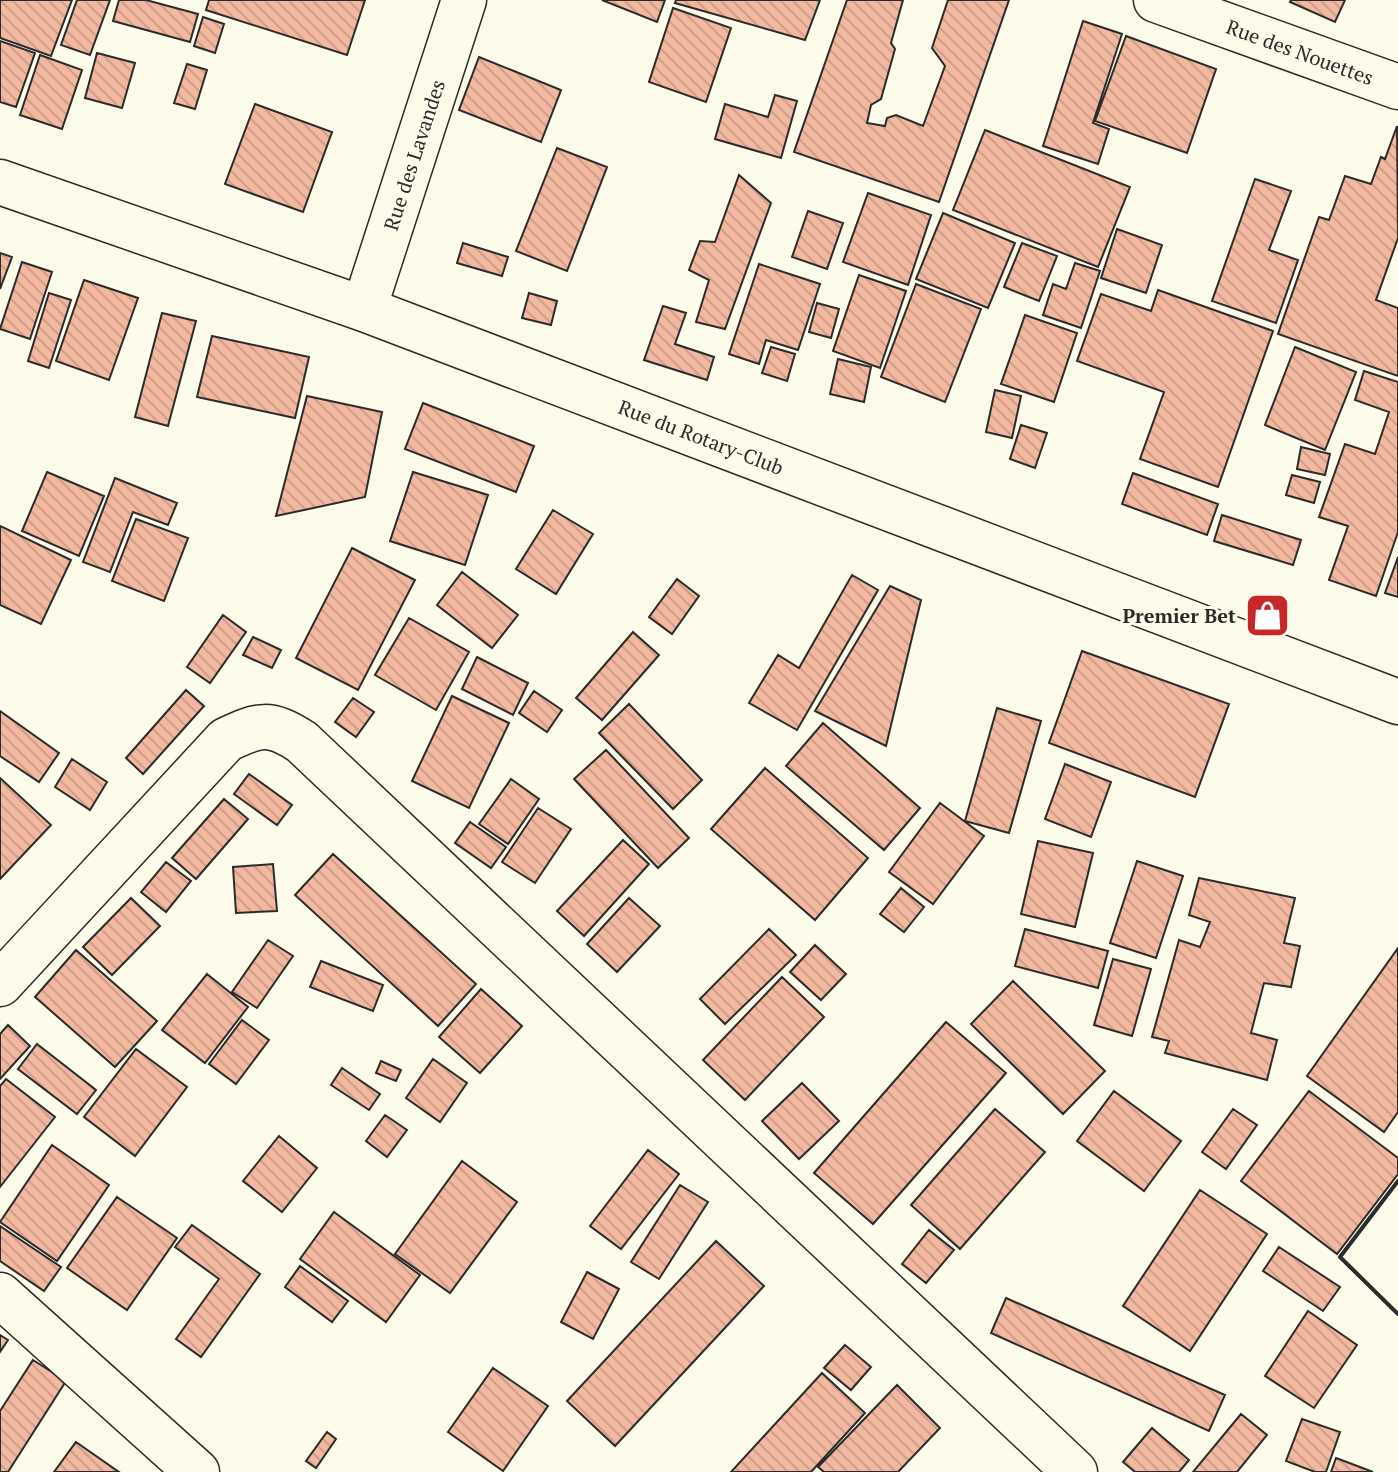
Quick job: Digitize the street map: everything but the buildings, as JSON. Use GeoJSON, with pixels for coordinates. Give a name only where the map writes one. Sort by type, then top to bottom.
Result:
{"type":"FeatureCollection","features":[{"type":"Feature","properties":{"kind":"street","name":"Rue des Lavandes"},"geometry":{"type":"LineString","coordinates":[[364,309],[464,0]]}},
{"type":"Feature","properties":{"kind":"street","name":"Rue des Nouettes"},"geometry":{"type":"LineString","coordinates":[[1156,0],[1398,87]]}},
{"type":"Feature","properties":{"kind":"street","name":"Rue du Rotary-Club"},"geometry":{"type":"LineString","coordinates":[[0,182],[364,309],[1398,702]]}},
{"type":"Feature","properties":{"kind":"street"},"geometry":{"type":"LineString","coordinates":[[0,984],[226,740],[252,727],[281,729],[302,742],[1075,1472]]}},
{"type":"Feature","properties":{"kind":"street"},"geometry":{"type":"LineString","coordinates":[[0,1295],[197,1472]]}},
{"type":"Feature","properties":{"kind":"wall"},"geometry":{"type":"LineString","coordinates":[[1398,1181],[1340,1257],[1398,1314]]}},
{"type":"Feature","properties":{"kind":"place","name":"Premier Bet"},"geometry":{"type":"Point","coordinates":[1267,615]}}]}
